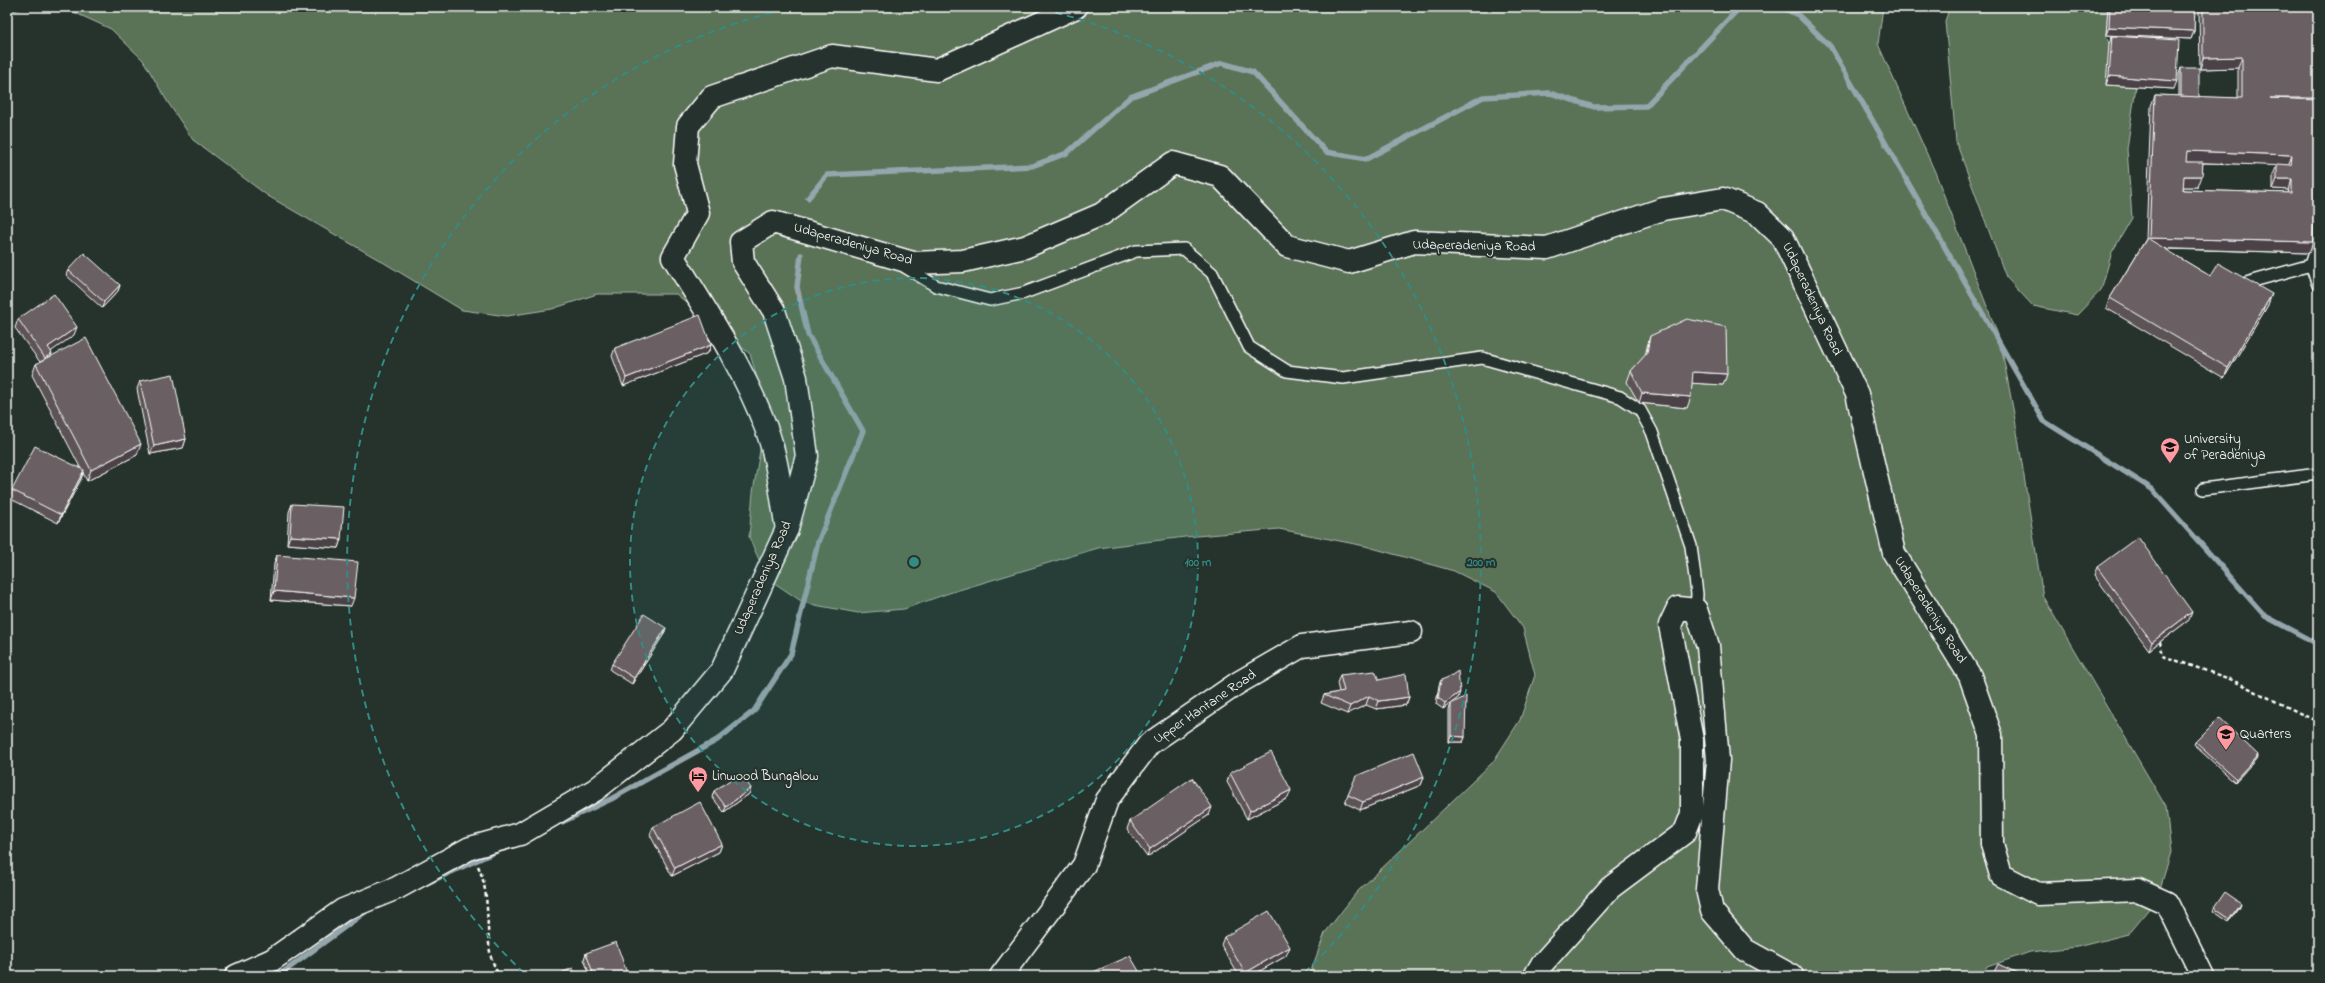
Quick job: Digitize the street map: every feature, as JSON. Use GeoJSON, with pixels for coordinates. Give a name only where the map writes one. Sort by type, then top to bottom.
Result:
{"type":"FeatureCollection","features":[{"type":"Feature","properties":{"kind":"street"},"geometry":{"type":"LineString","coordinates":[[787,529],[780,484],[766,428],[724,340],[673,257],[698,212],[685,164],[688,126],[712,97],[832,56],[937,70],[1076,7]]}},
{"type":"Feature","properties":{"kind":"street","name":"Udaperadeniya Road"},"geometry":{"type":"LineString","coordinates":[[236,976],[272,960],[342,910],[397,888],[470,848],[520,834],[595,790],[672,730],[722,670],[787,529],[807,456],[796,378],[774,311],[743,262],[740,242],[773,222],[912,263],[963,261],[1025,247],[1102,214],[1173,164],[1220,176],[1287,246],[1349,262],[1414,242],[1547,248],[1663,209],[1723,200],[1757,213],[1783,238],[1857,394],[1894,553],[1970,676],[1991,735],[1992,844],[2001,875],[2038,894],[2138,890],[2167,903],[2203,976]]}},
{"type":"Feature","properties":{"kind":"street"},"geometry":{"type":"LineString","coordinates":[[1534,976],[1542,964],[1610,888],[1686,832],[1692,814],[1692,740],[1670,625],[1678,608],[1696,610],[1708,646],[1718,760],[1707,889],[1712,911],[1745,950],[1792,976]]}},
{"type":"Feature","properties":{"kind":"street","name":"Upper Hantane Road"},"geometry":{"type":"LineString","coordinates":[[1001,976],[1084,865],[1107,800],[1149,744],[1238,683],[1302,646],[1411,632]]}},
{"type":"Feature","properties":{"kind":"lane"},"geometry":{"type":"LineString","coordinates":[[2318,243],[2311,265],[2318,285]]}},
{"type":"Feature","properties":{"kind":"lane"},"geometry":{"type":"LineString","coordinates":[[886,255],[936,286],[990,300],[1024,293],[1136,251],[1184,249],[1212,273],[1249,348],[1287,371],[1344,378],[1482,358],[1620,397],[1640,410],[1652,432],[1691,546],[1698,594],[1696,610]]}},
{"type":"Feature","properties":{"kind":"lane"},"geometry":{"type":"LineString","coordinates":[[2246,282],[2311,265]]}},
{"type":"Feature","properties":{"kind":"lane"},"geometry":{"type":"LineString","coordinates":[[2203,489],[2318,474]]}},
{"type":"Feature","properties":{"kind":"path"},"geometry":{"type":"LineString","coordinates":[[2160,642],[2163,656],[2230,679],[2318,722]]}},
{"type":"Feature","properties":{"kind":"path"},"geometry":{"type":"LineString","coordinates":[[482,876],[490,954],[498,976]]}},
{"type":"Feature","properties":{"kind":"green space"},"geometry":{"type":"Polygon","coordinates":[[[7,7],[1883,7],[1878,44],[1935,172],[2000,340],[2015,419],[2043,597],[2166,807],[2171,852],[2157,899],[2128,934],[2077,947],[2030,952],[1987,967],[1981,976],[1309,976],[1325,933],[1356,893],[1493,762],[1520,720],[1535,675],[1523,628],[1496,592],[1454,571],[1365,546],[1279,529],[1185,537],[1098,548],[949,593],[904,609],[858,613],[804,603],[767,578],[749,537],[753,492],[761,444],[763,398],[750,354],[676,294],[597,294],[552,309],[507,316],[462,310],[381,261],[268,196],[193,140],[167,101],[143,60],[111,29],[69,10],[26,8],[7,12],[7,7]]]}},
{"type":"Feature","properties":{"kind":"green space"},"geometry":{"type":"Polygon","coordinates":[[[1950,7],[2108,7],[2106,35],[2109,44],[2136,86],[2127,149],[2132,218],[2112,252],[2101,290],[2077,315],[2033,306],[2006,277],[1956,142],[1945,21],[1950,7]]]}},
{"type":"Feature","properties":{"kind":"building"},"geometry":{"type":"Polygon","coordinates":[[[2110,7],[2195,7],[2194,31],[2109,27],[2110,7]]]}},
{"type":"Feature","properties":{"kind":"building"},"geometry":{"type":"Polygon","coordinates":[[[2203,7],[2318,7],[2318,98],[2270,98],[2318,100],[2313,242],[2149,238],[2155,95],[2242,98],[2242,57],[2203,58],[2203,7]],[[2187,151],[2186,162],[2203,162],[2202,176],[2184,176],[2183,190],[2292,193],[2292,179],[2277,179],[2277,164],[2291,165],[2292,155],[2187,151]]]}},
{"type":"Feature","properties":{"kind":"building"},"geometry":{"type":"Polygon","coordinates":[[[2112,36],[2179,40],[2177,81],[2109,76],[2112,36]]]}},
{"type":"Feature","properties":{"kind":"building"},"geometry":{"type":"Polygon","coordinates":[[[2181,68],[2199,68],[2199,97],[2181,96],[2181,68]]]}},
{"type":"Feature","properties":{"kind":"building"},"geometry":{"type":"Polygon","coordinates":[[[2147,238],[2210,276],[2218,263],[2272,294],[2228,368],[2110,298],[2147,238]]]}},
{"type":"Feature","properties":{"kind":"building"},"geometry":{"type":"Polygon","coordinates":[[[84,253],[120,285],[104,302],[68,270],[84,253]]]}},
{"type":"Feature","properties":{"kind":"building"},"geometry":{"type":"Polygon","coordinates":[[[54,294],[77,327],[48,347],[52,353],[45,358],[18,319],[54,294]]]}},
{"type":"Feature","properties":{"kind":"building"},"geometry":{"type":"Polygon","coordinates":[[[700,315],[711,345],[626,378],[615,348],[700,315]]]}},
{"type":"Feature","properties":{"kind":"building"},"geometry":{"type":"Polygon","coordinates":[[[1687,319],[1726,327],[1727,374],[1693,372],[1691,397],[1642,393],[1631,371],[1647,353],[1650,336],[1687,319]]]}},
{"type":"Feature","properties":{"kind":"building"},"geometry":{"type":"Polygon","coordinates":[[[86,338],[141,444],[91,470],[36,364],[86,338]]]}},
{"type":"Feature","properties":{"kind":"building"},"geometry":{"type":"Polygon","coordinates":[[[173,374],[186,439],[154,446],[140,381],[173,374]]]}},
{"type":"Feature","properties":{"kind":"building"},"geometry":{"type":"Polygon","coordinates":[[[35,446],[84,470],[61,515],[12,490],[35,446]]]}},
{"type":"Feature","properties":{"kind":"building"},"geometry":{"type":"Polygon","coordinates":[[[292,504],[344,507],[341,539],[290,536],[292,504]]]}},
{"type":"Feature","properties":{"kind":"building"},"geometry":{"type":"Polygon","coordinates":[[[2138,537],[2192,612],[2152,642],[2097,567],[2138,537]]]}},
{"type":"Feature","properties":{"kind":"building"},"geometry":{"type":"Polygon","coordinates":[[[277,555],[358,562],[354,598],[274,591],[277,555]]]}},
{"type":"Feature","properties":{"kind":"building"},"geometry":{"type":"Polygon","coordinates":[[[644,614],[666,628],[634,678],[612,664],[644,614]]]}},
{"type":"Feature","properties":{"kind":"building"},"geometry":{"type":"Polygon","coordinates":[[[1375,671],[1379,680],[1406,674],[1409,697],[1379,701],[1369,696],[1350,706],[1324,695],[1344,691],[1340,675],[1375,671]]]}},
{"type":"Feature","properties":{"kind":"building"},"geometry":{"type":"Polygon","coordinates":[[[1458,671],[1460,692],[1445,703],[1438,698],[1441,680],[1458,671]]]}},
{"type":"Feature","properties":{"kind":"building"},"geometry":{"type":"Polygon","coordinates":[[[1466,696],[1465,737],[1451,736],[1451,704],[1466,696]]]}},
{"type":"Feature","properties":{"kind":"building","name":"Quarters"},"geometry":{"type":"Polygon","coordinates":[[[2219,718],[2258,755],[2236,779],[2195,742],[2219,718]]]}},
{"type":"Feature","properties":{"kind":"building"},"geometry":{"type":"Polygon","coordinates":[[[1271,752],[1291,790],[1250,811],[1230,773],[1271,752]]]}},
{"type":"Feature","properties":{"kind":"building"},"geometry":{"type":"Polygon","coordinates":[[[1414,752],[1424,777],[1363,802],[1348,795],[1356,776],[1414,752]]]}},
{"type":"Feature","properties":{"kind":"building"},"geometry":{"type":"Polygon","coordinates":[[[740,773],[751,788],[726,807],[714,791],[740,773]]]}},
{"type":"Feature","properties":{"kind":"building"},"geometry":{"type":"Polygon","coordinates":[[[1192,778],[1212,807],[1150,849],[1130,821],[1192,778]]]}},
{"type":"Feature","properties":{"kind":"building"},"geometry":{"type":"Polygon","coordinates":[[[700,802],[722,844],[675,868],[653,827],[700,802]]]}},
{"type":"Feature","properties":{"kind":"building"},"geometry":{"type":"Polygon","coordinates":[[[2225,892],[2241,903],[2230,919],[2214,908],[2225,892]]]}},
{"type":"Feature","properties":{"kind":"building"},"geometry":{"type":"Polygon","coordinates":[[[1269,911],[1290,947],[1245,973],[1224,937],[1269,911]]]}},
{"type":"Feature","properties":{"kind":"building"},"geometry":{"type":"Polygon","coordinates":[[[616,942],[628,976],[594,976],[586,953],[616,942]]]}},
{"type":"Feature","properties":{"kind":"building"},"geometry":{"type":"Polygon","coordinates":[[[1130,956],[1142,976],[1084,976],[1130,956]]]}},
{"type":"Feature","properties":{"kind":"building"},"geometry":{"type":"Polygon","coordinates":[[[1998,964],[2024,976],[1992,976],[1998,964]]]}},
{"type":"Feature","properties":{"kind":"building"},"geometry":{"type":"Polygon","coordinates":[[[573,968],[576,976],[554,976],[573,968]]]}},
{"type":"Feature","properties":{"kind":"waterway"},"geometry":{"type":"LineString","coordinates":[[808,198],[827,175],[1032,166],[1067,153],[1130,97],[1222,63],[1253,72],[1326,152],[1366,159],[1483,97],[1550,93],[1594,107],[1646,106],[1740,7]]}},
{"type":"Feature","properties":{"kind":"waterway"},"geometry":{"type":"LineString","coordinates":[[1781,7],[1798,15],[1830,46],[2044,421],[2152,489],[2265,616],[2318,644]]}},
{"type":"Feature","properties":{"kind":"waterway"},"geometry":{"type":"LineString","coordinates":[[562,822],[611,799],[717,740],[754,711],[791,654],[818,542],[863,431],[808,335],[797,287],[801,255]]}},
{"type":"Feature","properties":{"kind":"waterway"},"geometry":{"type":"LineString","coordinates":[[427,883],[499,850]]}},
{"type":"Feature","properties":{"kind":"waterway"},"geometry":{"type":"LineString","coordinates":[[278,976],[365,912]]}},
{"type":"Feature","properties":{"kind":"place","name":"University of Peradeniya"},"geometry":{"type":"Point","coordinates":[2170,464]}},
{"type":"Feature","properties":{"kind":"place","name":"Quarters"},"geometry":{"type":"Point","coordinates":[2226,751]}},
{"type":"Feature","properties":{"kind":"place","name":"Linwood Bungalow"},"geometry":{"type":"Point","coordinates":[698,793]}}]}
